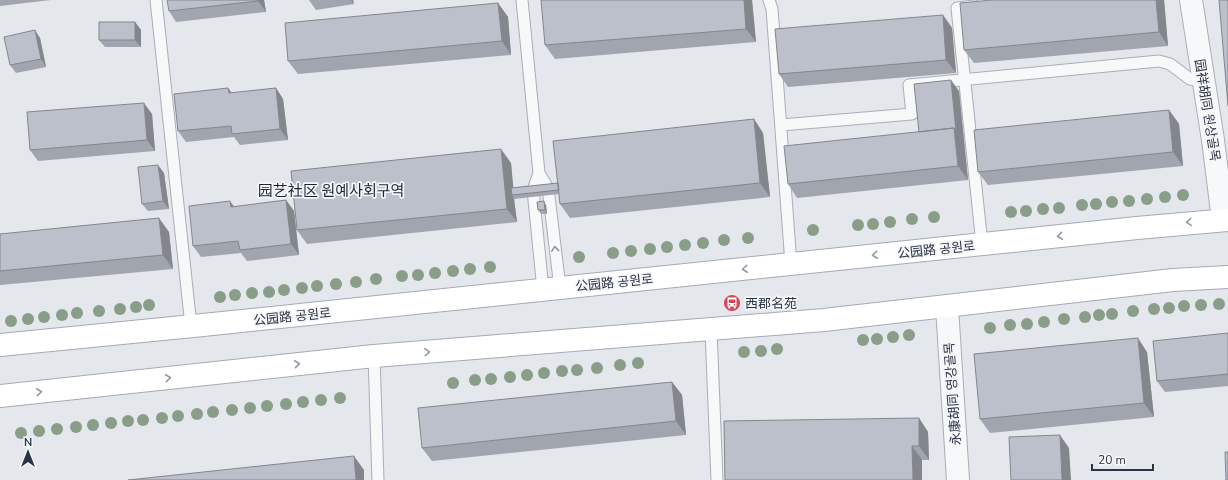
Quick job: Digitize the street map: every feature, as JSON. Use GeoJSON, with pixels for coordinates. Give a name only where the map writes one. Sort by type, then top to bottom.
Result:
{"type":"FeatureCollection","features":[{"type":"Feature","properties":{"kind":"main road","name":"公园路 공원로"},"geometry":{"type":"LineString","coordinates":[[0,345],[1225,220]]}},
{"type":"Feature","properties":{"kind":"main road"},"geometry":{"type":"LineString","coordinates":[[0,396],[374,356],[711,330],[947,307],[1143,284],[1228,277]]}},
{"type":"Feature","properties":{"kind":"street","name":"园祥胡同 원상골목"},"geometry":{"type":"LineString","coordinates":[[1191,0],[1225,220]]}},
{"type":"Feature","properties":{"kind":"street","name":"永康胡同 영강골목"},"geometry":{"type":"LineString","coordinates":[[947,307],[958,480]]}},
{"type":"Feature","properties":{"kind":"lane"},"geometry":{"type":"LineString","coordinates":[[156,0],[192,326]]}},
{"type":"Feature","properties":{"kind":"lane"},"geometry":{"type":"LineString","coordinates":[[522,0],[539,173],[533,190],[551,289]]}},
{"type":"Feature","properties":{"kind":"lane"},"geometry":{"type":"LineString","coordinates":[[769,0],[772,8],[790,264]]}},
{"type":"Feature","properties":{"kind":"lane"},"geometry":{"type":"LineString","coordinates":[[982,244],[957,8],[989,5]]}},
{"type":"Feature","properties":{"kind":"lane"},"geometry":{"type":"LineString","coordinates":[[781,124],[912,114],[909,85],[964,79],[1159,61],[1170,64],[1190,79],[1203,81]]}},
{"type":"Feature","properties":{"kind":"lane"},"geometry":{"type":"LineString","coordinates":[[539,173],[548,188],[551,289]]}},
{"type":"Feature","properties":{"kind":"lane"},"geometry":{"type":"LineString","coordinates":[[711,330],[717,480]]}},
{"type":"Feature","properties":{"kind":"lane"},"geometry":{"type":"LineString","coordinates":[[374,356],[378,480]]}},
{"type":"Feature","properties":{"kind":"building"},"geometry":{"type":"Polygon","coordinates":[[[167,0],[258,0],[258,1],[169,11],[167,0]]]}},
{"type":"Feature","properties":{"kind":"building"},"geometry":{"type":"Polygon","coordinates":[[[541,0],[744,0],[746,29],[545,45],[541,0]]]}},
{"type":"Feature","properties":{"kind":"building"},"geometry":{"type":"Polygon","coordinates":[[[992,0],[1156,0],[1159,32],[964,50],[960,3],[992,0]]]}},
{"type":"Feature","properties":{"kind":"building"},"geometry":{"type":"Polygon","coordinates":[[[1219,0],[1228,0],[1228,106],[1219,0]]]}},
{"type":"Feature","properties":{"kind":"building"},"geometry":{"type":"Polygon","coordinates":[[[498,3],[502,41],[288,61],[285,23],[498,3]]]}},
{"type":"Feature","properties":{"kind":"building"},"geometry":{"type":"Polygon","coordinates":[[[943,15],[946,60],[779,74],[775,29],[943,15]]]}},
{"type":"Feature","properties":{"kind":"building"},"geometry":{"type":"Polygon","coordinates":[[[99,22],[135,22],[135,40],[99,40],[99,22]]]}},
{"type":"Feature","properties":{"kind":"building"},"geometry":{"type":"Polygon","coordinates":[[[35,30],[41,59],[10,65],[4,37],[35,30]]]}},
{"type":"Feature","properties":{"kind":"building"},"geometry":{"type":"Polygon","coordinates":[[[951,80],[956,131],[954,128],[919,132],[914,84],[951,80]]]}},
{"type":"Feature","properties":{"kind":"building"},"geometry":{"type":"Polygon","coordinates":[[[228,88],[229,93],[276,88],[280,129],[232,134],[231,126],[178,131],[174,94],[228,88]]]}},
{"type":"Feature","properties":{"kind":"building"},"geometry":{"type":"Polygon","coordinates":[[[144,103],[147,140],[30,150],[27,112],[144,103]]]}},
{"type":"Feature","properties":{"kind":"building"},"geometry":{"type":"Polygon","coordinates":[[[1169,110],[1173,152],[978,172],[974,130],[1169,110]]]}},
{"type":"Feature","properties":{"kind":"building"},"geometry":{"type":"Polygon","coordinates":[[[754,119],[760,183],[560,204],[553,141],[754,119]]]}},
{"type":"Feature","properties":{"kind":"building"},"geometry":{"type":"Polygon","coordinates":[[[954,128],[958,166],[788,184],[784,146],[954,128]]]}},
{"type":"Feature","properties":{"kind":"building"},"geometry":{"type":"Polygon","coordinates":[[[501,149],[507,209],[297,230],[291,171],[501,149]]]}},
{"type":"Feature","properties":{"kind":"building"},"geometry":{"type":"Polygon","coordinates":[[[158,165],[163,201],[142,204],[138,167],[158,165]]]}},
{"type":"Feature","properties":{"kind":"building"},"geometry":{"type":"Polygon","coordinates":[[[558,183],[559,190],[512,195],[511,188],[558,183]]]}},
{"type":"Feature","properties":{"kind":"building"},"geometry":{"type":"Polygon","coordinates":[[[286,200],[291,244],[240,250],[238,241],[193,246],[189,206],[230,201],[231,207],[286,200]]]}},
{"type":"Feature","properties":{"kind":"building"},"geometry":{"type":"Polygon","coordinates":[[[544,201],[545,210],[538,210],[537,202],[544,201]]]}},
{"type":"Feature","properties":{"kind":"building"},"geometry":{"type":"Polygon","coordinates":[[[159,218],[163,255],[0,271],[0,234],[159,218]]]}},
{"type":"Feature","properties":{"kind":"building"},"geometry":{"type":"Polygon","coordinates":[[[1228,333],[1228,374],[1157,381],[1153,341],[1228,333]]]}},
{"type":"Feature","properties":{"kind":"building"},"geometry":{"type":"Polygon","coordinates":[[[1138,338],[1144,403],[980,419],[974,354],[1138,338]]]}},
{"type":"Feature","properties":{"kind":"building"},"geometry":{"type":"Polygon","coordinates":[[[672,382],[676,421],[422,448],[418,408],[672,382]]]}},
{"type":"Feature","properties":{"kind":"building"},"geometry":{"type":"Polygon","coordinates":[[[919,418],[919,446],[912,446],[913,480],[725,480],[724,421],[919,418]]]}},
{"type":"Feature","properties":{"kind":"building"},"geometry":{"type":"Polygon","coordinates":[[[1060,435],[1062,480],[1011,480],[1009,437],[1060,435]]]}},
{"type":"Feature","properties":{"kind":"building"},"geometry":{"type":"Polygon","coordinates":[[[1225,452],[1228,452],[1228,480],[1226,480],[1225,452]]]}},
{"type":"Feature","properties":{"kind":"building"},"geometry":{"type":"Polygon","coordinates":[[[354,456],[356,480],[128,480],[354,456]]]}},
{"type":"Feature","properties":{"kind":"place","name":"西郡名苑"},"geometry":{"type":"Point","coordinates":[732,303]}},
{"type":"Feature","properties":{"kind":"district","name":"园艺社区 원예사회구역"},"geometry":{"type":"Point","coordinates":[331,191]}}]}
